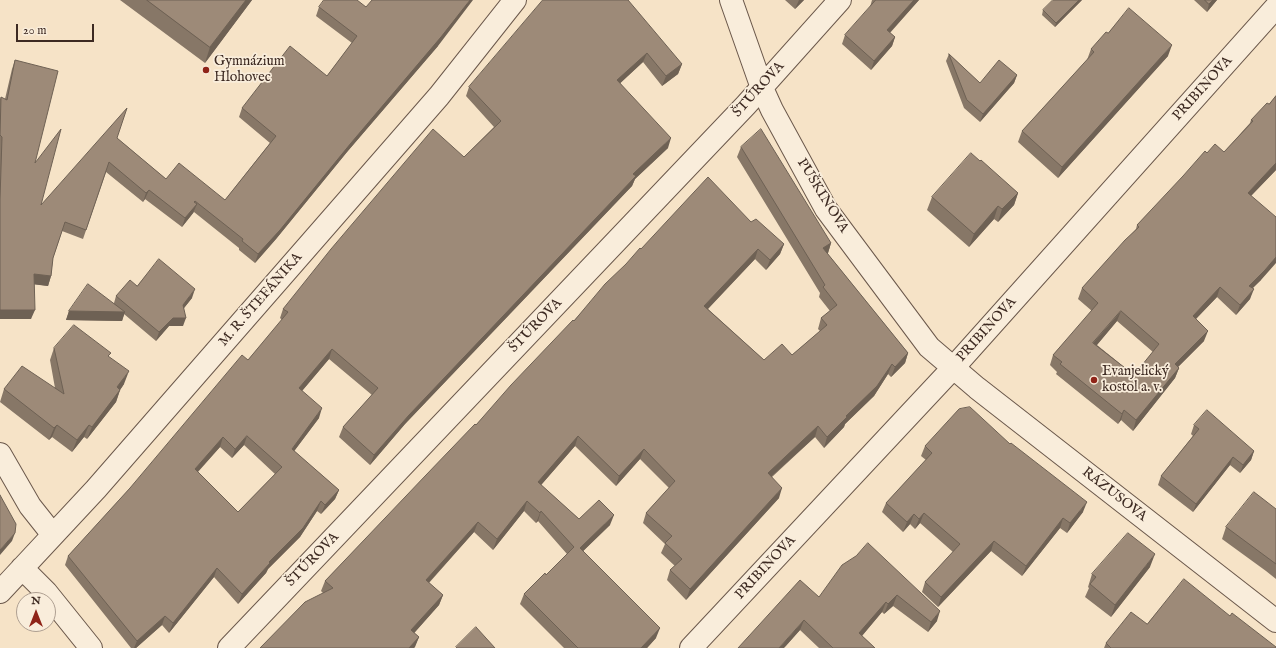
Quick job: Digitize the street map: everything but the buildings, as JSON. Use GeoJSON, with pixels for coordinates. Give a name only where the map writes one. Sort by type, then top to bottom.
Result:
{"type":"FeatureCollection","features":[{"type":"Feature","properties":{"kind":"street","name":"M. R. ŠTEFÁNIKA"},"geometry":{"type":"LineString","coordinates":[[0,592],[96,488],[439,96],[515,0]]}},
{"type":"Feature","properties":{"kind":"street","name":"PUŠKINOVA"},"geometry":{"type":"LineString","coordinates":[[731,0],[762,88],[772,110],[826,209],[929,347],[953,368]]}},
{"type":"Feature","properties":{"kind":"street","name":"ŠTÚROVA"},"geometry":{"type":"LineString","coordinates":[[229,648],[762,88],[840,0]]}},
{"type":"Feature","properties":{"kind":"street","name":"PRIBINOVA"},"geometry":{"type":"LineString","coordinates":[[691,648],[953,368],[1276,6]]}},
{"type":"Feature","properties":{"kind":"street","name":"RÁZUSOVA"},"geometry":{"type":"LineString","coordinates":[[953,368],[1276,621]]}},
{"type":"Feature","properties":{"kind":"street"},"geometry":{"type":"LineString","coordinates":[[0,454],[30,506],[53,535]]}},
{"type":"Feature","properties":{"kind":"street"},"geometry":{"type":"LineString","coordinates":[[22,568],[46,592],[91,648]]}},
{"type":"Feature","properties":{"kind":"place","name":"Gymnázium Hlohovec"},"geometry":{"type":"Point","coordinates":[206,70]}},
{"type":"Feature","properties":{"kind":"place","name":"Evanjelický kostol a. v."},"geometry":{"type":"Point","coordinates":[1094,380]}}]}
